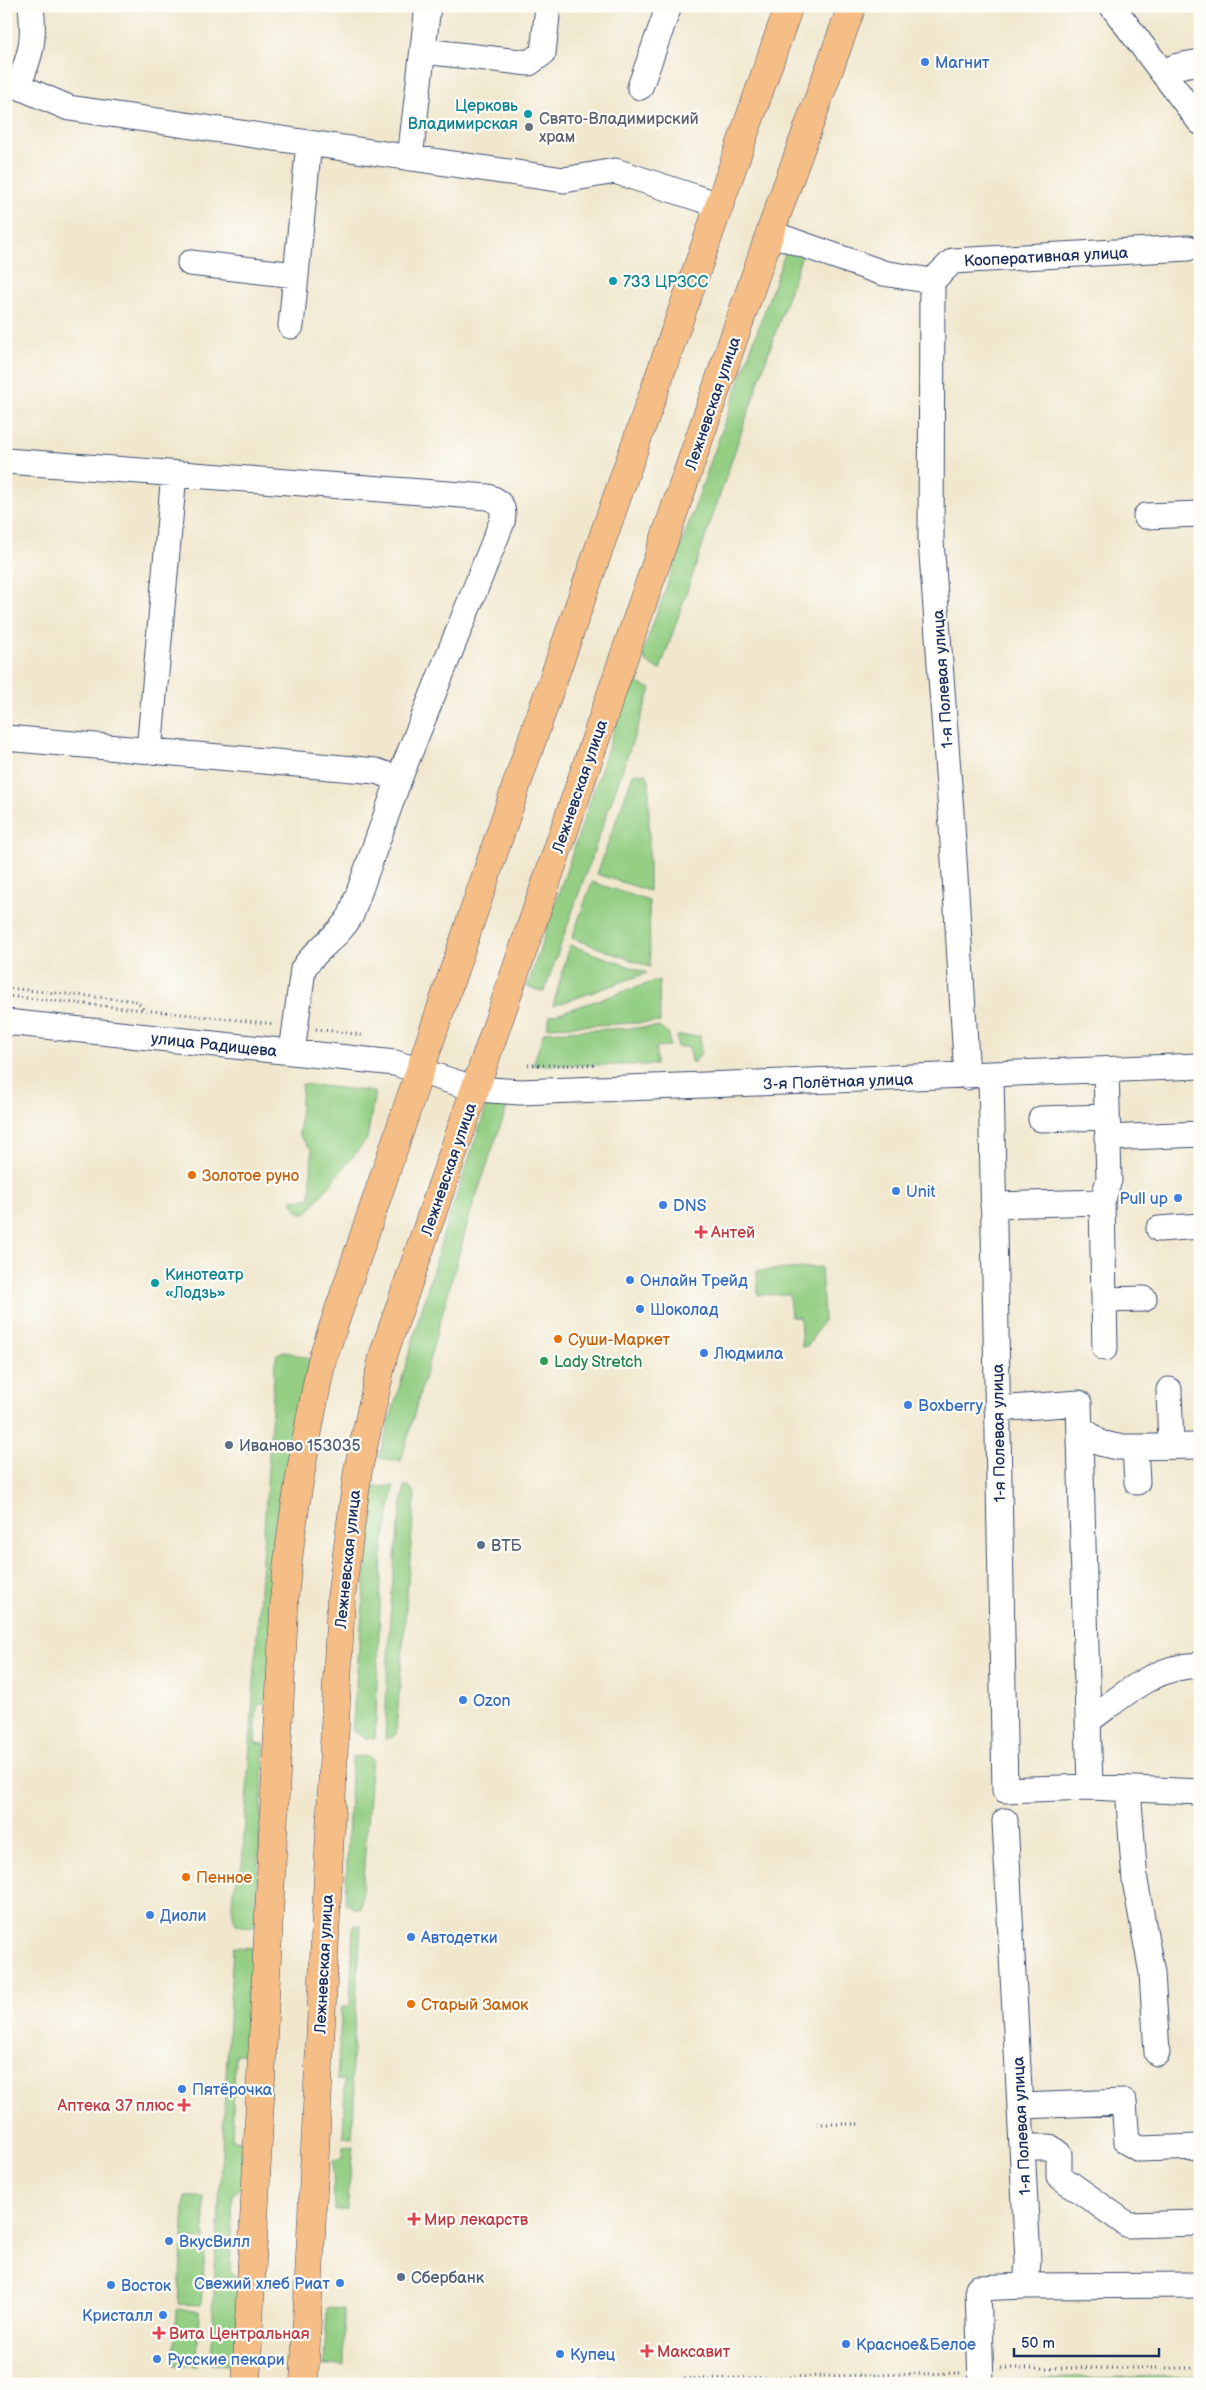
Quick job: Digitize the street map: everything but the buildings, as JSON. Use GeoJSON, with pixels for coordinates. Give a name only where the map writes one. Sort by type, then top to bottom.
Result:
{"type":"FeatureCollection","features":[{"type":"Feature","properties":{"kind":"highway"},"geometry":{"type":"LineString","coordinates":[[246,2384],[284,1590],[291,1523],[322,1360],[535,732],[789,6]]}},
{"type":"Feature","properties":{"kind":"highway","name":"Лежневская улица"},"geometry":{"type":"LineString","coordinates":[[304,2384],[341,1598],[350,1519],[370,1412],[384,1353],[770,233],[852,6]]}},
{"type":"Feature","properties":{"kind":"street"},"geometry":{"type":"LineString","coordinates":[[31,6],[34,34],[31,54],[12,84],[69,108],[564,180],[615,170],[719,205]]}},
{"type":"Feature","properties":{"kind":"street"},"geometry":{"type":"LineString","coordinates":[[410,158],[428,6]]}},
{"type":"Feature","properties":{"kind":"street"},"geometry":{"type":"LineString","coordinates":[[422,51],[529,63],[543,53],[548,6]]}},
{"type":"Feature","properties":{"kind":"street"},"geometry":{"type":"LineString","coordinates":[[640,87],[670,6]]}},
{"type":"Feature","properties":{"kind":"street"},"geometry":{"type":"LineString","coordinates":[[1112,6],[1200,122]]}},
{"type":"Feature","properties":{"kind":"street"},"geometry":{"type":"LineString","coordinates":[[1162,72],[1178,66],[1200,62]]}},
{"type":"Feature","properties":{"kind":"street"},"geometry":{"type":"LineString","coordinates":[[291,326],[309,143]]}},
{"type":"Feature","properties":{"kind":"street"},"geometry":{"type":"LineString","coordinates":[[770,233],[883,273],[932,281]]}},
{"type":"Feature","properties":{"kind":"street","name":"Кооперативная улица"},"geometry":{"type":"LineString","coordinates":[[932,281],[952,261],[1188,248]]}},
{"type":"Feature","properties":{"kind":"street"},"geometry":{"type":"LineString","coordinates":[[190,263],[296,275]]}},
{"type":"Feature","properties":{"kind":"street","name":"1-я Полевая улица"},"geometry":{"type":"LineString","coordinates":[[932,281],[931,541],[952,826],[993,1205],[1005,1790],[1090,1787]]}},
{"type":"Feature","properties":{"kind":"street"},"geometry":{"type":"LineString","coordinates":[[6,461],[488,497],[500,503],[503,509],[502,522],[398,779],[351,915],[344,928],[310,958],[303,969],[292,1052]]}},
{"type":"Feature","properties":{"kind":"street"},"geometry":{"type":"LineString","coordinates":[[149,751],[174,474]]}},
{"type":"Feature","properties":{"kind":"street"},"geometry":{"type":"LineString","coordinates":[[1146,516],[1200,514]]}},
{"type":"Feature","properties":{"kind":"street"},"geometry":{"type":"LineString","coordinates":[[6,738],[376,771],[398,779]]}},
{"type":"Feature","properties":{"kind":"street","name":"улица Радищева"},"geometry":{"type":"LineString","coordinates":[[6,1022],[395,1063],[476,1090]]}},
{"type":"Feature","properties":{"kind":"street","name":"3-я Полётная улица"},"geometry":{"type":"LineString","coordinates":[[476,1090],[520,1092],[979,1076],[1200,1066]]}},
{"type":"Feature","properties":{"kind":"street"},"geometry":{"type":"LineString","coordinates":[[1105,1348],[1102,1202],[1108,1180],[1106,1071]]}},
{"type":"Feature","properties":{"kind":"street"},"geometry":{"type":"LineString","coordinates":[[1041,1119],[1107,1128],[1200,1134]]}},
{"type":"Feature","properties":{"kind":"street"},"geometry":{"type":"LineString","coordinates":[[993,1205],[1102,1202]]}},
{"type":"Feature","properties":{"kind":"street"},"geometry":{"type":"LineString","coordinates":[[1159,1229],[1200,1226]]}},
{"type":"Feature","properties":{"kind":"street"},"geometry":{"type":"LineString","coordinates":[[1104,1300],[1144,1299]]}},
{"type":"Feature","properties":{"kind":"street"},"geometry":{"type":"LineString","coordinates":[[1169,1390],[1171,1446]]}},
{"type":"Feature","properties":{"kind":"street"},"geometry":{"type":"LineString","coordinates":[[997,1408],[1079,1403],[1090,1787],[1200,1792]]}},
{"type":"Feature","properties":{"kind":"street"},"geometry":{"type":"LineString","coordinates":[[1081,1428],[1100,1443],[1117,1447],[1200,1446]]}},
{"type":"Feature","properties":{"kind":"street"},"geometry":{"type":"LineString","coordinates":[[1135,1447],[1137,1482]]}},
{"type":"Feature","properties":{"kind":"street"},"geometry":{"type":"LineString","coordinates":[[1088,1721],[1155,1674],[1185,1666],[1200,1665]]}},
{"type":"Feature","properties":{"kind":"street"},"geometry":{"type":"LineString","coordinates":[[1128,1789],[1135,1881],[1152,1973],[1157,2053]]}},
{"type":"Feature","properties":{"kind":"street","name":"1-я Полевая улица"},"geometry":{"type":"LineString","coordinates":[[1005,1821],[1023,2147],[1028,2261],[1026,2286]]}},
{"type":"Feature","properties":{"kind":"street"},"geometry":{"type":"LineString","coordinates":[[1021,2106],[1124,2102],[1127,2142],[1139,2149],[1200,2147]]}},
{"type":"Feature","properties":{"kind":"street"},"geometry":{"type":"LineString","coordinates":[[1023,2147],[1050,2147],[1059,2154],[1059,2176],[1128,2225],[1200,2223]]}},
{"type":"Feature","properties":{"kind":"street"},"geometry":{"type":"LineString","coordinates":[[980,2376],[978,2288],[1200,2285]]}},
{"type":"Feature","properties":{"kind":"path"},"geometry":{"type":"LineString","coordinates":[[6,988],[137,1001],[144,1010]]}},
{"type":"Feature","properties":{"kind":"path"},"geometry":{"type":"LineString","coordinates":[[6,996],[295,1026],[363,1036]]}},
{"type":"Feature","properties":{"kind":"path"},"geometry":{"type":"LineString","coordinates":[[817,2124],[862,2124]]}},
{"type":"Feature","properties":{"kind":"path"},"geometry":{"type":"LineString","coordinates":[[469,2384],[961,2373],[980,2376],[1200,2368]]}},
{"type":"Feature","properties":{"kind":"green space"},"geometry":{"type":"Polygon","coordinates":[[[788,245],[803,252],[660,670],[645,661],[643,652],[788,245]]]}},
{"type":"Feature","properties":{"kind":"green space"},"geometry":{"type":"Polygon","coordinates":[[[637,683],[651,689],[544,992],[527,987],[629,686],[637,683]]]}},
{"type":"Feature","properties":{"kind":"green space"},"geometry":{"type":"Polygon","coordinates":[[[633,774],[646,774],[649,780],[649,891],[597,874],[633,774]]]}},
{"type":"Feature","properties":{"kind":"green space"},"geometry":{"type":"Polygon","coordinates":[[[592,882],[649,901],[650,967],[572,938],[592,882]]]}},
{"type":"Feature","properties":{"kind":"green space"},"geometry":{"type":"Polygon","coordinates":[[[570,945],[647,973],[553,1006],[570,945]]]}},
{"type":"Feature","properties":{"kind":"green space"},"geometry":{"type":"Polygon","coordinates":[[[659,980],[660,1022],[547,1027],[550,1016],[659,980]]]}},
{"type":"Feature","properties":{"kind":"green space"},"geometry":{"type":"Polygon","coordinates":[[[659,1027],[669,1035],[670,1046],[656,1047],[656,1065],[533,1065],[544,1032],[659,1027]]]}},
{"type":"Feature","properties":{"kind":"green space"},"geometry":{"type":"Polygon","coordinates":[[[677,1036],[700,1036],[701,1052],[695,1062],[691,1062],[689,1047],[677,1047],[677,1036]]]}},
{"type":"Feature","properties":{"kind":"green space"},"geometry":{"type":"Polygon","coordinates":[[[302,1084],[375,1092],[367,1139],[306,1214],[297,1211],[292,1200],[310,1198],[312,1150],[299,1135],[302,1084]]]}},
{"type":"Feature","properties":{"kind":"green space"},"geometry":{"type":"Polygon","coordinates":[[[509,1101],[471,1211],[401,1461],[379,1458],[444,1232],[488,1103],[509,1101]]]}},
{"type":"Feature","properties":{"kind":"green space"},"geometry":{"type":"Polygon","coordinates":[[[821,1267],[824,1319],[808,1346],[802,1347],[800,1317],[791,1317],[789,1294],[758,1295],[757,1271],[821,1267]]]}},
{"type":"Feature","properties":{"kind":"green space"},"geometry":{"type":"Polygon","coordinates":[[[284,1351],[310,1359],[277,1523],[268,1700],[257,1706],[255,1743],[265,1744],[255,1925],[248,1928],[236,1924],[232,1903],[234,1887],[242,1866],[275,1363],[277,1354],[284,1351]]]}},
{"type":"Feature","properties":{"kind":"green space"},"geometry":{"type":"Polygon","coordinates":[[[394,1486],[382,1553],[375,1739],[365,1738],[352,1730],[373,1487],[394,1486]]]}},
{"type":"Feature","properties":{"kind":"green space"},"geometry":{"type":"Polygon","coordinates":[[[405,1486],[410,1487],[415,1494],[396,1733],[393,1737],[385,1739],[393,1581],[405,1486]]]}},
{"type":"Feature","properties":{"kind":"green space"},"geometry":{"type":"Polygon","coordinates":[[[367,1756],[372,1760],[361,1908],[354,1908],[345,1903],[352,1757],[367,1756]]]}},
{"type":"Feature","properties":{"kind":"green space"},"geometry":{"type":"Polygon","coordinates":[[[353,1926],[361,1926],[351,2080],[355,2089],[352,2138],[343,2137],[345,2081],[337,2080],[342,2007],[350,2006],[353,1926]]]}},
{"type":"Feature","properties":{"kind":"green space"},"geometry":{"type":"Polygon","coordinates":[[[233,1947],[256,1948],[251,2054],[235,2054],[232,2140],[247,2141],[246,2182],[233,2194],[231,2242],[217,2241],[233,1947]]]}},
{"type":"Feature","properties":{"kind":"green space"},"geometry":{"type":"Polygon","coordinates":[[[353,2146],[347,2210],[334,2210],[333,2160],[342,2158],[343,2147],[353,2146]]]}},
{"type":"Feature","properties":{"kind":"green space"},"geometry":{"type":"Polygon","coordinates":[[[185,2197],[203,2197],[205,2239],[182,2238],[185,2197]]]}},
{"type":"Feature","properties":{"kind":"green space"},"geometry":{"type":"Polygon","coordinates":[[[216,2247],[231,2248],[230,2272],[242,2281],[237,2365],[211,2364],[216,2247]]]}},
{"type":"Feature","properties":{"kind":"green space"},"geometry":{"type":"Polygon","coordinates":[[[182,2248],[205,2249],[201,2305],[178,2304],[182,2248]]]}},
{"type":"Feature","properties":{"kind":"green space"},"geometry":{"type":"Polygon","coordinates":[[[327,2308],[344,2309],[344,2365],[324,2365],[327,2308]]]}},
{"type":"Feature","properties":{"kind":"green space"},"geometry":{"type":"Polygon","coordinates":[[[176,2310],[199,2311],[197,2366],[174,2365],[176,2310]]]}},
{"type":"Feature","properties":{"kind":"green space"},"geometry":{"type":"Polygon","coordinates":[[[1200,2376],[1200,2384],[1015,2384],[1015,2379],[1200,2376]]]}},
{"type":"Feature","properties":{"kind":"place","name":"Магнит"},"geometry":{"type":"Point","coordinates":[925,62]}},
{"type":"Feature","properties":{"kind":"place","name":"Церковь Владимирская"},"geometry":{"type":"Point","coordinates":[528,114]}},
{"type":"Feature","properties":{"kind":"place","name":"Свято-Владимирский храм"},"geometry":{"type":"Point","coordinates":[529,127]}},
{"type":"Feature","properties":{"kind":"place","name":"733 ЦРЗСС"},"geometry":{"type":"Point","coordinates":[613,281]}},
{"type":"Feature","properties":{"kind":"place","name":"Золотое руно"},"geometry":{"type":"Point","coordinates":[192,1175]}},
{"type":"Feature","properties":{"kind":"place","name":"Unit"},"geometry":{"type":"Point","coordinates":[896,1191]}},
{"type":"Feature","properties":{"kind":"place","name":"Pull up"},"geometry":{"type":"Point","coordinates":[1178,1198]}},
{"type":"Feature","properties":{"kind":"place","name":"DNS"},"geometry":{"type":"Point","coordinates":[663,1205]}},
{"type":"Feature","properties":{"kind":"place","name":"Антей"},"geometry":{"type":"Point","coordinates":[701,1232]}},
{"type":"Feature","properties":{"kind":"place","name":"Онлайн Трейд"},"geometry":{"type":"Point","coordinates":[630,1280]}},
{"type":"Feature","properties":{"kind":"place","name":"Кинотеатр «Лодзь»"},"geometry":{"type":"Point","coordinates":[155,1283]}},
{"type":"Feature","properties":{"kind":"place","name":"Шоколад"},"geometry":{"type":"Point","coordinates":[640,1309]}},
{"type":"Feature","properties":{"kind":"place","name":"Суши-Маркет"},"geometry":{"type":"Point","coordinates":[558,1339]}},
{"type":"Feature","properties":{"kind":"place","name":"Людмила"},"geometry":{"type":"Point","coordinates":[704,1353]}},
{"type":"Feature","properties":{"kind":"place","name":"Lady Stretch"},"geometry":{"type":"Point","coordinates":[544,1361]}},
{"type":"Feature","properties":{"kind":"place","name":"Boxberry"},"geometry":{"type":"Point","coordinates":[908,1405]}},
{"type":"Feature","properties":{"kind":"place","name":"Иваново 153035"},"geometry":{"type":"Point","coordinates":[229,1445]}},
{"type":"Feature","properties":{"kind":"place","name":"ВТБ"},"geometry":{"type":"Point","coordinates":[481,1545]}},
{"type":"Feature","properties":{"kind":"place","name":"Ozon"},"geometry":{"type":"Point","coordinates":[463,1700]}},
{"type":"Feature","properties":{"kind":"place","name":"Пенное"},"geometry":{"type":"Point","coordinates":[186,1877]}},
{"type":"Feature","properties":{"kind":"place","name":"Диоли"},"geometry":{"type":"Point","coordinates":[150,1915]}},
{"type":"Feature","properties":{"kind":"place","name":"Автодетки"},"geometry":{"type":"Point","coordinates":[411,1937]}},
{"type":"Feature","properties":{"kind":"place","name":"Старый Замок"},"geometry":{"type":"Point","coordinates":[411,2004]}},
{"type":"Feature","properties":{"kind":"place","name":"Пятёрочка"},"geometry":{"type":"Point","coordinates":[182,2089]}},
{"type":"Feature","properties":{"kind":"place","name":"Аптека 37 плюс"},"geometry":{"type":"Point","coordinates":[184,2105]}},
{"type":"Feature","properties":{"kind":"place","name":"Мир лекарств"},"geometry":{"type":"Point","coordinates":[414,2219]}},
{"type":"Feature","properties":{"kind":"place","name":"ВкусВилл"},"geometry":{"type":"Point","coordinates":[169,2241]}},
{"type":"Feature","properties":{"kind":"place","name":"Сбербанк"},"geometry":{"type":"Point","coordinates":[401,2277]}},
{"type":"Feature","properties":{"kind":"place","name":"Свежий хлеб Риат"},"geometry":{"type":"Point","coordinates":[340,2283]}},
{"type":"Feature","properties":{"kind":"place","name":"Восток"},"geometry":{"type":"Point","coordinates":[111,2285]}},
{"type":"Feature","properties":{"kind":"place","name":"Кристалл"},"geometry":{"type":"Point","coordinates":[163,2315]}},
{"type":"Feature","properties":{"kind":"place","name":"Вита Центральная"},"geometry":{"type":"Point","coordinates":[159,2333]}},
{"type":"Feature","properties":{"kind":"place","name":"Красное&Белое"},"geometry":{"type":"Point","coordinates":[846,2344]}},
{"type":"Feature","properties":{"kind":"place","name":"Максавит"},"geometry":{"type":"Point","coordinates":[647,2351]}},
{"type":"Feature","properties":{"kind":"place","name":"Купец"},"geometry":{"type":"Point","coordinates":[560,2354]}},
{"type":"Feature","properties":{"kind":"place","name":"Русские пекари"},"geometry":{"type":"Point","coordinates":[157,2359]}}]}
